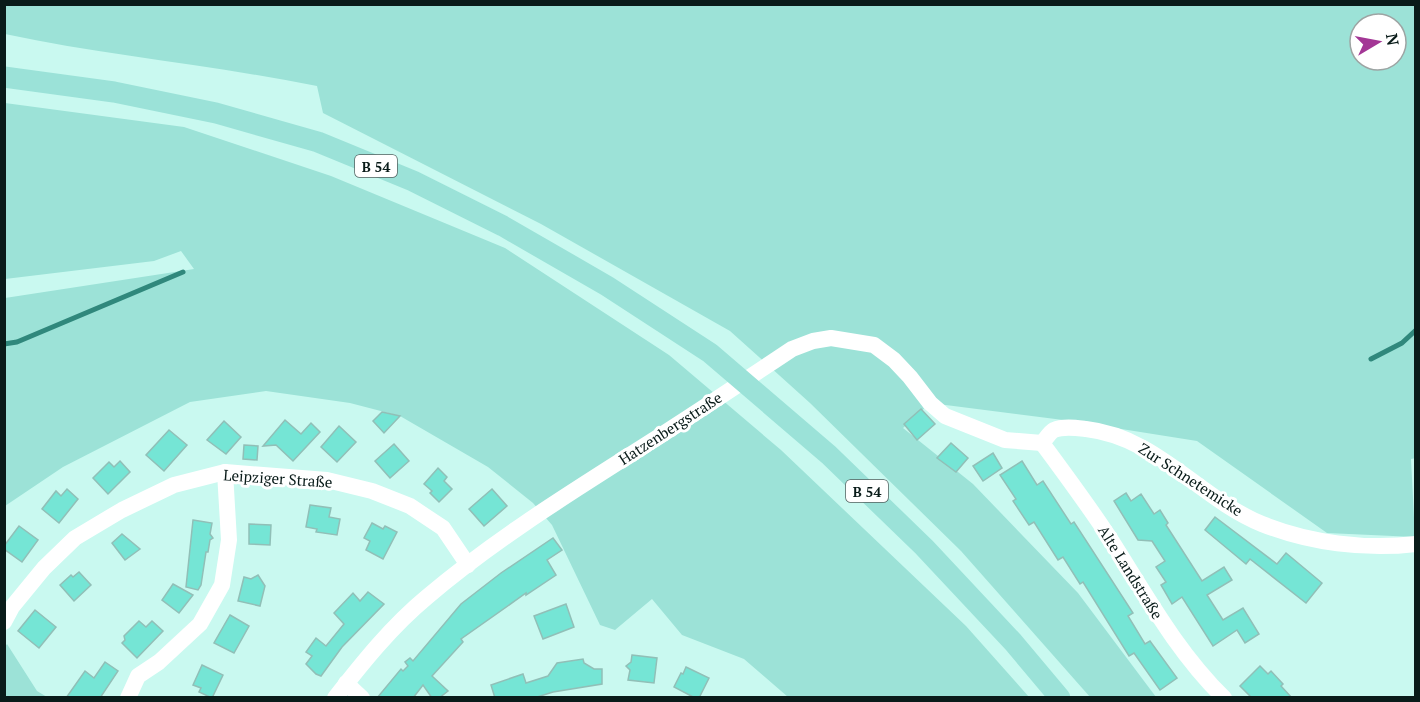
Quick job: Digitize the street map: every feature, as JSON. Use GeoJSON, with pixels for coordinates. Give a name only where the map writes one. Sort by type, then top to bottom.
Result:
{"type":"FeatureCollection","features":[{"type":"Feature","properties":{"kind":"main road","name":"B 54"},"geometry":{"type":"LineString","coordinates":[[4,77],[114,92],[216,113],[318,142],[413,181],[493,221],[607,286],[710,353],[830,454],[924,547],[1013,642],[1060,698]]}},
{"type":"Feature","properties":{"kind":"street","name":"Hatzenbergstraße"},"geometry":{"type":"LineString","coordinates":[[335,698],[381,642],[426,597],[468,565],[542,511],[792,349],[813,341],[831,338],[874,345],[894,360],[930,403],[945,416],[1005,440],[1042,443]]}},
{"type":"Feature","properties":{"kind":"street","name":"Zur Schnetemicke"},"geometry":{"type":"LineString","coordinates":[[1042,443],[1054,430],[1073,427],[1122,436],[1149,450],[1212,495],[1261,524],[1304,539],[1376,545],[1416,544]]}},
{"type":"Feature","properties":{"kind":"street","name":"Alte Landstraße"},"geometry":{"type":"LineString","coordinates":[[1042,443],[1096,517],[1176,643],[1203,678],[1224,698]]}},
{"type":"Feature","properties":{"kind":"street","name":"Leipziger Straße"},"geometry":{"type":"LineString","coordinates":[[4,622],[12,607],[44,568],[75,538],[122,510],[174,485],[225,472],[327,480],[372,491],[410,506],[443,528],[468,565]]}},
{"type":"Feature","properties":{"kind":"street"},"geometry":{"type":"LineString","coordinates":[[128,698],[138,676],[159,662],[200,624],[222,585],[229,540],[225,472]]}},
{"type":"Feature","properties":{"kind":"street"},"geometry":{"type":"LineString","coordinates":[[346,684],[362,698]]}},
{"type":"Feature","properties":{"kind":"shaded area"},"geometry":{"type":"Polygon","coordinates":[[[5,4],[1415,5],[1416,458],[1411,459],[1415,537],[1327,533],[1197,441],[1071,421],[930,403],[903,428],[973,484],[1078,593],[1156,697],[1090,697],[961,551],[810,403],[730,331],[541,224],[323,113],[317,86],[5,34],[5,4]]]}},
{"type":"Feature","properties":{"kind":"shaded area"},"geometry":{"type":"Polygon","coordinates":[[[5,103],[184,127],[331,176],[505,248],[669,355],[781,450],[966,626],[1029,697],[788,697],[744,659],[682,635],[652,599],[615,630],[600,625],[552,525],[533,503],[488,467],[400,416],[350,403],[266,391],[190,402],[63,467],[5,506],[5,298],[194,269],[181,251],[154,261],[5,279],[5,103]]]}},
{"type":"Feature","properties":{"kind":"shaded area"},"geometry":{"type":"Polygon","coordinates":[[[7,644],[37,691],[47,697],[5,697],[4,648],[7,644]]]}},
{"type":"Feature","properties":{"kind":"building"},"geometry":{"type":"Polygon","coordinates":[[[921,409],[935,424],[917,440],[904,424],[921,409]]]}},
{"type":"Feature","properties":{"kind":"building"},"geometry":{"type":"Polygon","coordinates":[[[382,412],[400,416],[384,433],[373,421],[382,412]]]}},
{"type":"Feature","properties":{"kind":"building"},"geometry":{"type":"Polygon","coordinates":[[[285,420],[301,434],[311,423],[320,432],[293,461],[276,445],[263,446],[285,420]]]}},
{"type":"Feature","properties":{"kind":"building"},"geometry":{"type":"Polygon","coordinates":[[[224,421],[241,437],[226,454],[207,440],[224,421]]]}},
{"type":"Feature","properties":{"kind":"building"},"geometry":{"type":"Polygon","coordinates":[[[339,426],[356,442],[337,462],[321,447],[339,426]]]}},
{"type":"Feature","properties":{"kind":"building"},"geometry":{"type":"Polygon","coordinates":[[[169,430],[187,445],[164,471],[146,455],[169,430]]]}},
{"type":"Feature","properties":{"kind":"building"},"geometry":{"type":"Polygon","coordinates":[[[951,443],[968,458],[956,472],[937,458],[951,443]]]}},
{"type":"Feature","properties":{"kind":"building"},"geometry":{"type":"Polygon","coordinates":[[[394,444],[409,461],[390,478],[375,461],[394,444]]]}},
{"type":"Feature","properties":{"kind":"building"},"geometry":{"type":"Polygon","coordinates":[[[244,445],[258,446],[257,460],[243,459],[244,445]]]}},
{"type":"Feature","properties":{"kind":"building"},"geometry":{"type":"Polygon","coordinates":[[[993,453],[1002,468],[983,481],[973,466],[993,453]]]}},
{"type":"Feature","properties":{"kind":"building"},"geometry":{"type":"Polygon","coordinates":[[[120,461],[130,472],[108,494],[93,478],[109,462],[114,467],[120,461]]]}},
{"type":"Feature","properties":{"kind":"building"},"geometry":{"type":"Polygon","coordinates":[[[1022,461],[1037,485],[1043,481],[1071,524],[1074,522],[1133,613],[1128,616],[1145,644],[1150,641],[1177,678],[1160,690],[1134,653],[1129,656],[1083,582],[1080,584],[1063,557],[1058,560],[1034,522],[1029,525],[1013,501],[1016,499],[1000,475],[1022,461]]]}},
{"type":"Feature","properties":{"kind":"building"},"geometry":{"type":"Polygon","coordinates":[[[438,468],[447,477],[444,481],[452,489],[439,502],[424,484],[438,468]]]}},
{"type":"Feature","properties":{"kind":"building"},"geometry":{"type":"Polygon","coordinates":[[[67,489],[78,499],[59,523],[42,509],[56,491],[61,496],[67,489]]]}},
{"type":"Feature","properties":{"kind":"building"},"geometry":{"type":"Polygon","coordinates":[[[492,489],[507,506],[484,526],[469,509],[492,489]]]}},
{"type":"Feature","properties":{"kind":"building"},"geometry":{"type":"Polygon","coordinates":[[[1126,493],[1131,501],[1141,494],[1154,514],[1160,510],[1168,523],[1166,525],[1202,581],[1224,567],[1232,580],[1207,595],[1223,620],[1243,608],[1259,634],[1245,643],[1237,630],[1213,646],[1182,597],[1172,604],[1161,585],[1166,582],[1156,567],[1165,561],[1152,541],[1138,540],[1114,501],[1126,493]]]}},
{"type":"Feature","properties":{"kind":"building"},"geometry":{"type":"Polygon","coordinates":[[[310,505],[331,508],[329,517],[340,519],[337,535],[316,532],[317,529],[306,527],[310,505]]]}},
{"type":"Feature","properties":{"kind":"building"},"geometry":{"type":"Polygon","coordinates":[[[1215,517],[1277,564],[1286,553],[1322,583],[1306,603],[1250,559],[1246,564],[1205,530],[1215,517]]]}},
{"type":"Feature","properties":{"kind":"building"},"geometry":{"type":"Polygon","coordinates":[[[193,520],[212,523],[210,534],[213,538],[206,552],[201,585],[198,590],[186,587],[193,520]]]}},
{"type":"Feature","properties":{"kind":"building"},"geometry":{"type":"Polygon","coordinates":[[[372,523],[383,529],[385,526],[397,532],[383,559],[366,550],[370,541],[364,538],[372,523]]]}},
{"type":"Feature","properties":{"kind":"building"},"geometry":{"type":"Polygon","coordinates":[[[249,524],[271,525],[270,545],[249,544],[249,524]]]}},
{"type":"Feature","properties":{"kind":"building"},"geometry":{"type":"Polygon","coordinates":[[[19,526],[38,540],[22,562],[4,549],[19,526]]]}},
{"type":"Feature","properties":{"kind":"building"},"geometry":{"type":"Polygon","coordinates":[[[122,534],[140,549],[125,560],[112,543],[122,534]]]}},
{"type":"Feature","properties":{"kind":"building"},"geometry":{"type":"Polygon","coordinates":[[[553,538],[562,550],[547,560],[556,575],[526,595],[526,593],[461,639],[463,642],[432,676],[448,691],[439,698],[432,698],[423,685],[413,698],[377,698],[401,669],[403,671],[408,666],[405,662],[410,658],[413,661],[461,604],[501,573],[553,538]]]}},
{"type":"Feature","properties":{"kind":"building"},"geometry":{"type":"Polygon","coordinates":[[[79,572],[91,585],[74,601],[60,585],[71,575],[73,577],[79,572]]]}},
{"type":"Feature","properties":{"kind":"building"},"geometry":{"type":"Polygon","coordinates":[[[258,575],[265,586],[260,606],[238,601],[244,577],[251,579],[258,575]]]}},
{"type":"Feature","properties":{"kind":"building"},"geometry":{"type":"Polygon","coordinates":[[[173,584],[193,595],[179,613],[162,600],[173,584]]]}},
{"type":"Feature","properties":{"kind":"building"},"geometry":{"type":"Polygon","coordinates":[[[368,592],[384,604],[342,647],[321,676],[316,674],[306,664],[312,656],[306,652],[316,638],[326,646],[344,624],[334,613],[353,593],[360,601],[368,592]]]}},
{"type":"Feature","properties":{"kind":"building"},"geometry":{"type":"Polygon","coordinates":[[[566,604],[574,627],[543,639],[534,616],[566,604]]]}},
{"type":"Feature","properties":{"kind":"building"},"geometry":{"type":"Polygon","coordinates":[[[35,610],[56,627],[39,648],[18,631],[35,610]]]}},
{"type":"Feature","properties":{"kind":"building"},"geometry":{"type":"Polygon","coordinates":[[[230,615],[249,626],[234,653],[214,643],[230,615]]]}},
{"type":"Feature","properties":{"kind":"building"},"geometry":{"type":"Polygon","coordinates":[[[139,621],[146,627],[152,621],[163,631],[137,658],[122,643],[125,640],[124,636],[139,621]]]}},
{"type":"Feature","properties":{"kind":"building"},"geometry":{"type":"Polygon","coordinates":[[[632,655],[657,658],[654,683],[628,680],[630,670],[626,666],[631,662],[632,655]]]}},
{"type":"Feature","properties":{"kind":"building"},"geometry":{"type":"Polygon","coordinates":[[[583,659],[584,663],[594,669],[602,669],[602,684],[553,692],[534,698],[495,698],[491,685],[523,674],[526,683],[548,676],[557,663],[583,659]]]}},
{"type":"Feature","properties":{"kind":"building"},"geometry":{"type":"Polygon","coordinates":[[[105,662],[118,671],[100,698],[66,698],[85,671],[94,678],[105,662]]]}},
{"type":"Feature","properties":{"kind":"building"},"geometry":{"type":"Polygon","coordinates":[[[202,665],[223,675],[212,698],[199,692],[201,688],[193,685],[202,665]]]}},
{"type":"Feature","properties":{"kind":"building"},"geometry":{"type":"Polygon","coordinates":[[[1260,666],[1268,674],[1271,671],[1292,698],[1252,698],[1240,686],[1260,666]]]}},
{"type":"Feature","properties":{"kind":"building"},"geometry":{"type":"Polygon","coordinates":[[[686,667],[709,678],[699,698],[674,687],[686,667]]]}},
{"type":"Feature","properties":{"kind":"waterway"},"geometry":{"type":"LineString","coordinates":[[4,344],[17,342],[183,272]]}},
{"type":"Feature","properties":{"kind":"waterway"},"geometry":{"type":"LineString","coordinates":[[1371,359],[1402,343],[1416,330]]}}]}
